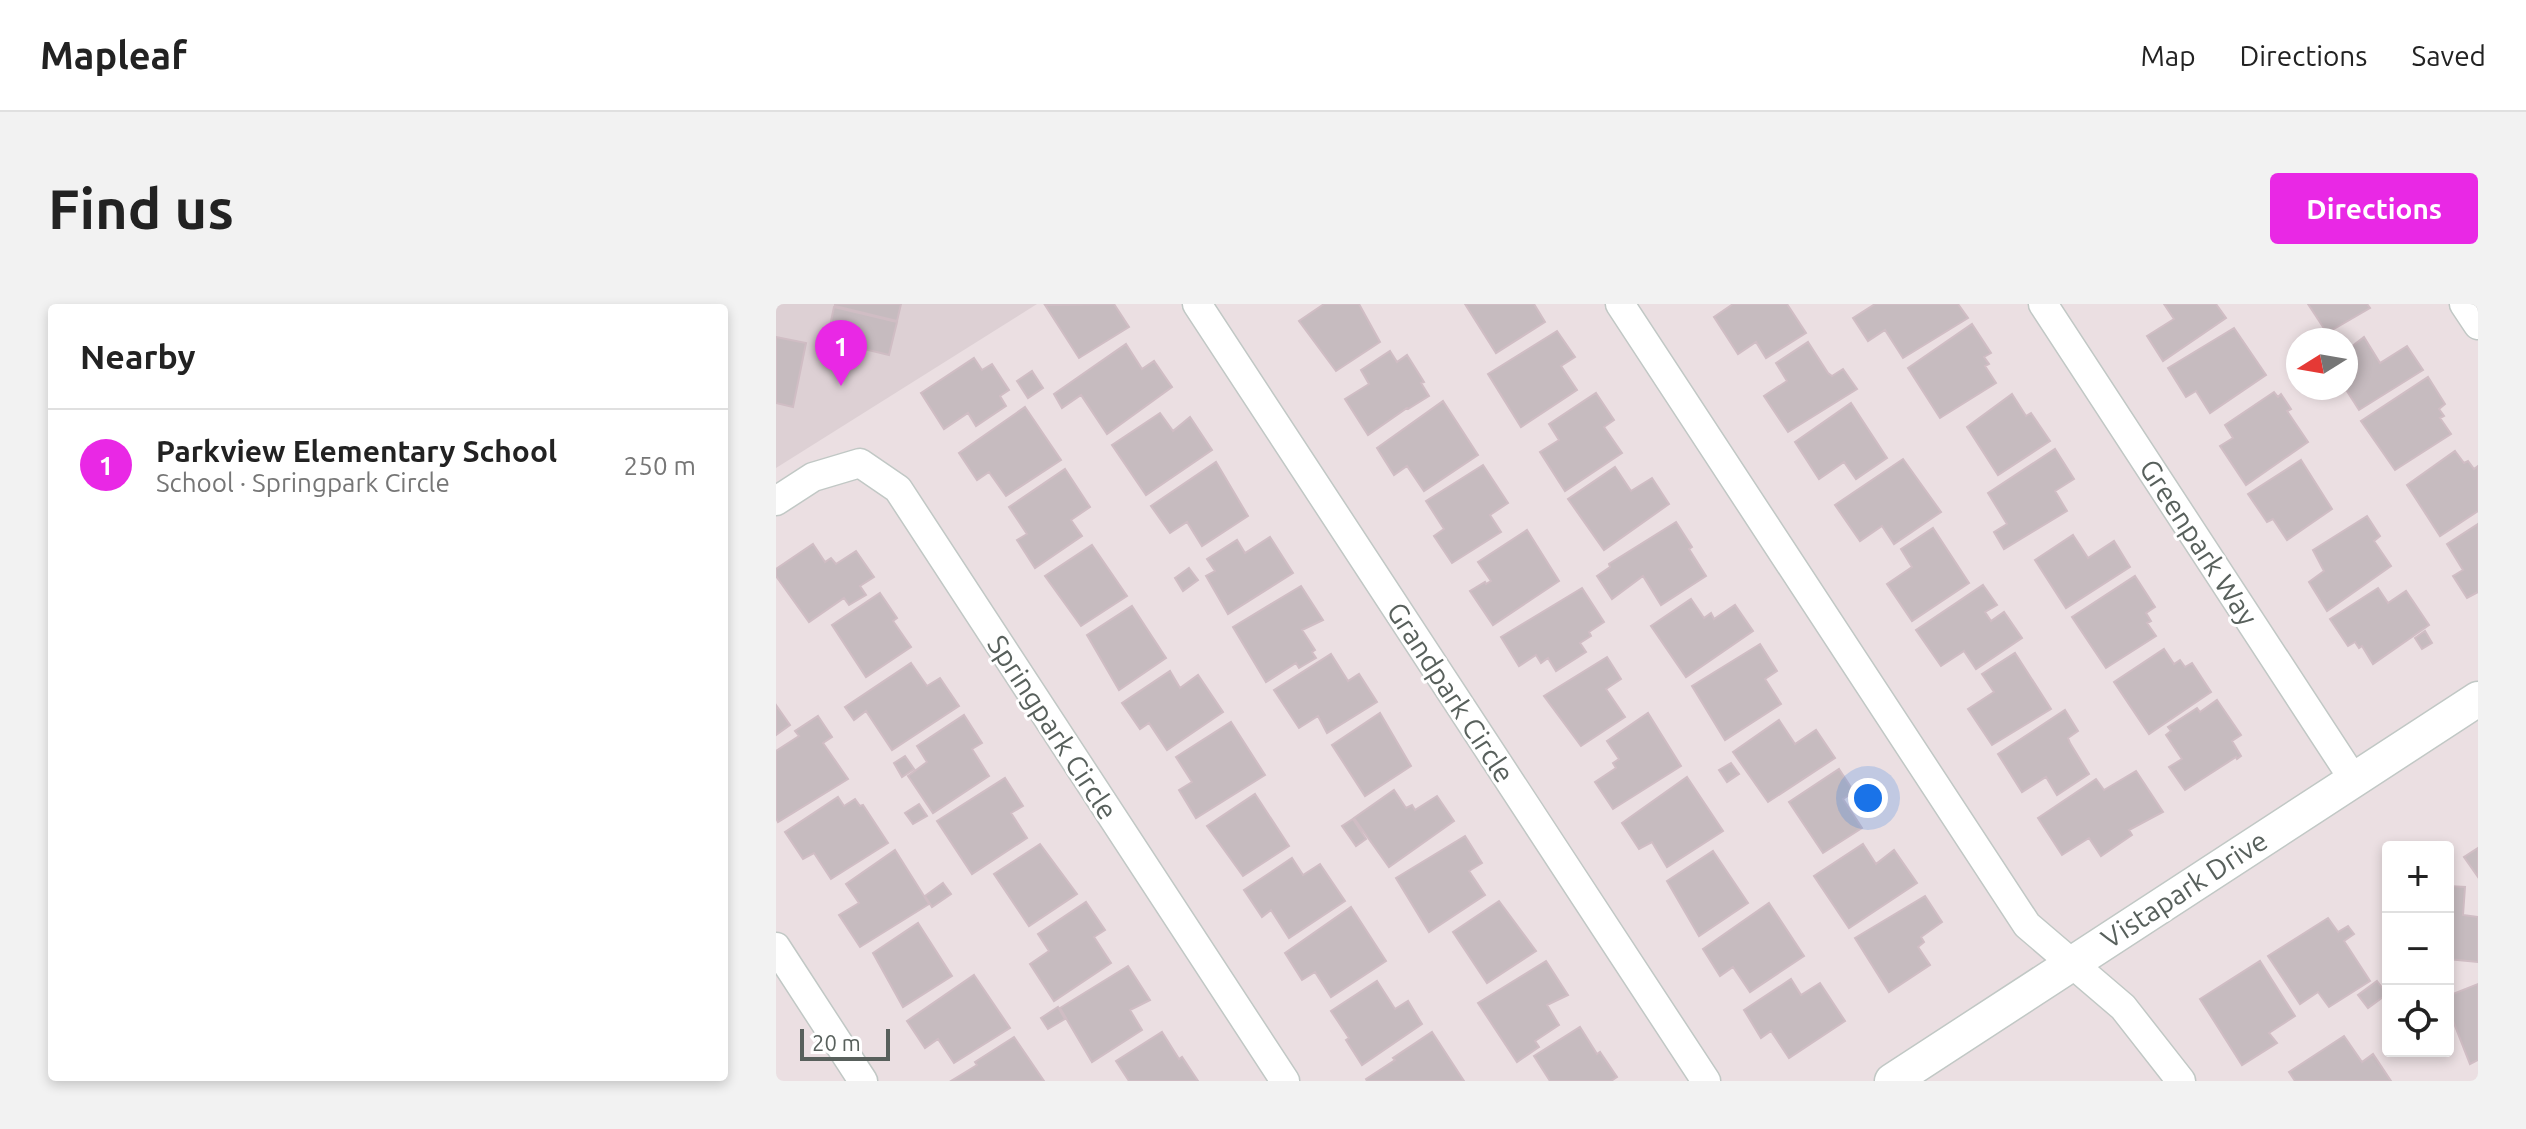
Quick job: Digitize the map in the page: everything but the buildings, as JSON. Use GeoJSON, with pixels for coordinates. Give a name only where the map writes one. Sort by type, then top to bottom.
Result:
{"type":"FeatureCollection","features":[{"type":"Feature","properties":{"kind":"street","name":"Grandpark Circle"},"geometry":{"type":"LineString","coordinates":[[1197,304],[1706,1081]]}},
{"type":"Feature","properties":{"kind":"street"},"geometry":{"type":"LineString","coordinates":[[1620,304],[2027,925],[2123,1007],[2181,1081]]}},
{"type":"Feature","properties":{"kind":"street","name":"Greenpark Way"},"geometry":{"type":"LineString","coordinates":[[2043,304],[2354,780]]}},
{"type":"Feature","properties":{"kind":"street"},"geometry":{"type":"LineString","coordinates":[[2464,304],[2478,325]]}},
{"type":"Feature","properties":{"kind":"street","name":"Springpark Circle"},"geometry":{"type":"LineString","coordinates":[[776,501],[813,477],[860,463],[898,489],[1285,1081]]}},
{"type":"Feature","properties":{"kind":"street","name":"Vistapark Drive"},"geometry":{"type":"LineString","coordinates":[[1892,1081],[2478,699]]}},
{"type":"Feature","properties":{"kind":"street"},"geometry":{"type":"LineString","coordinates":[[776,947],[863,1081]]}},
{"type":"Feature","properties":{"kind":"shaded area"},"geometry":{"type":"Polygon","coordinates":[[[776,304],[1037,304],[776,468],[776,304]]]}},
{"type":"Feature","properties":{"kind":"place","name":"Parkview Elementary School"},"geometry":{"type":"Point","coordinates":[841,386]}}]}
